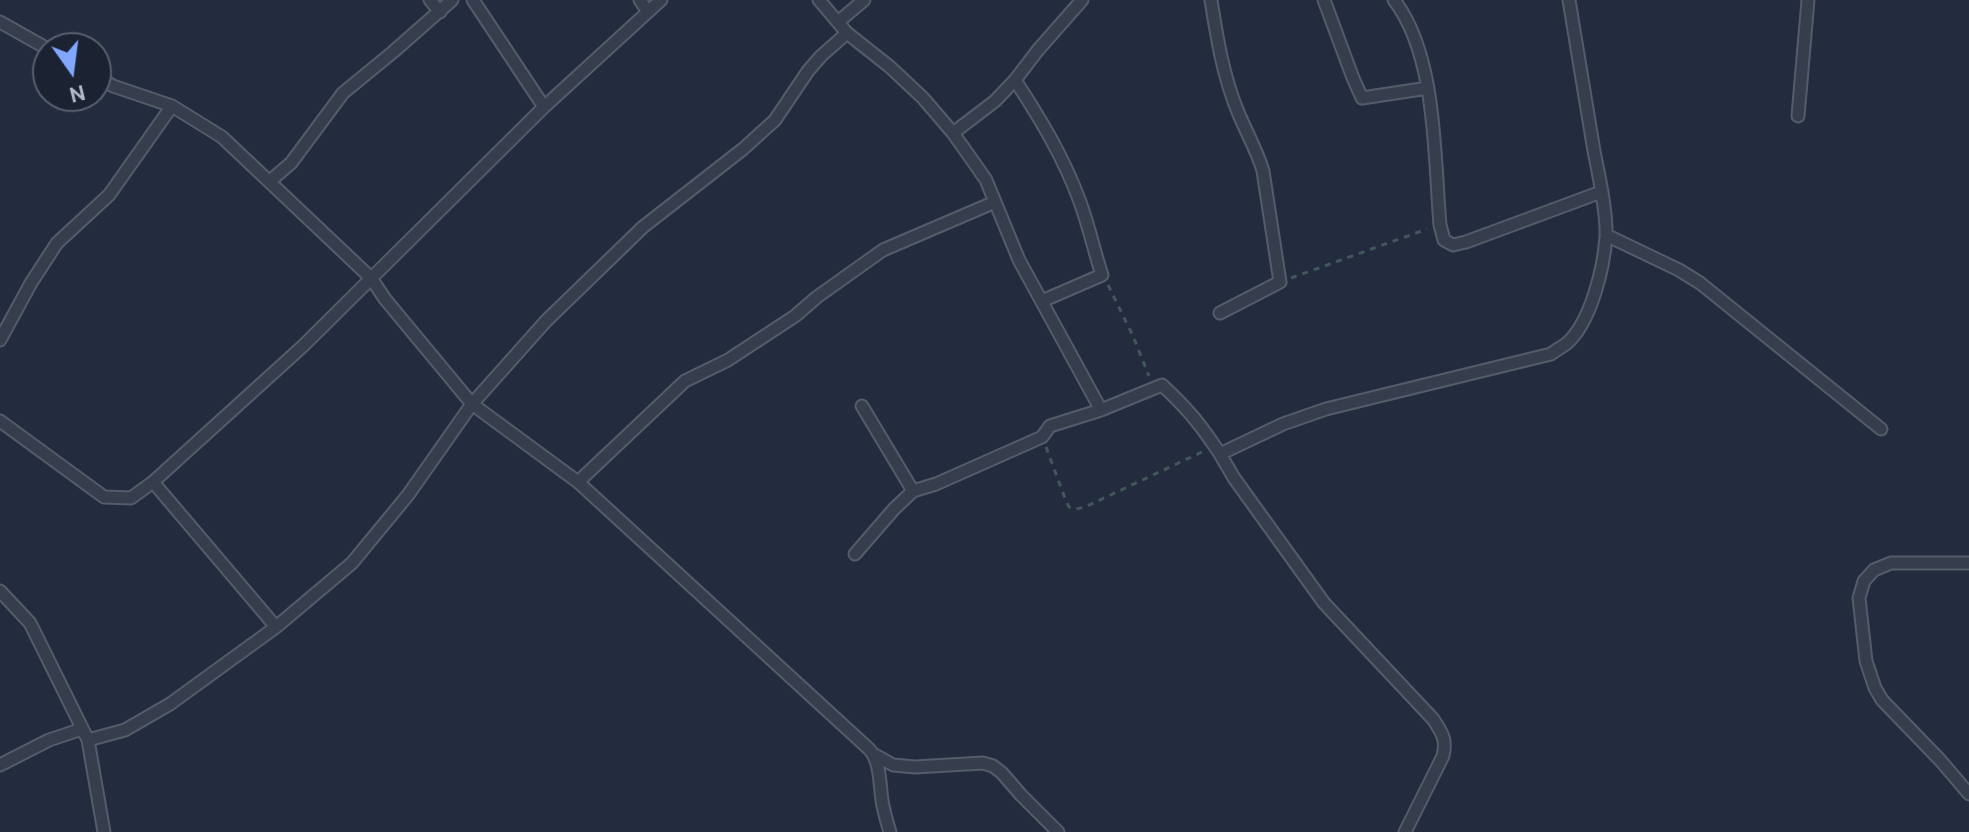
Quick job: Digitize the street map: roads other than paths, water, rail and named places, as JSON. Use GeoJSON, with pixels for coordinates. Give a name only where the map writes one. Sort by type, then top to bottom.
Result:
{"type":"FeatureCollection","features":[{"type":"Feature","properties":{"kind":"street"},"geometry":{"type":"LineString","coordinates":[[430,0],[440,12]]}},
{"type":"Feature","properties":{"kind":"street"},"geometry":{"type":"LineString","coordinates":[[270,181],[291,163],[343,93],[452,0]]}},
{"type":"Feature","properties":{"kind":"street"},"geometry":{"type":"LineString","coordinates":[[473,0],[544,107]]}},
{"type":"Feature","properties":{"kind":"street"},"geometry":{"type":"LineString","coordinates":[[640,0],[648,12]]}},
{"type":"Feature","properties":{"kind":"street"},"geometry":{"type":"LineString","coordinates":[[0,421],[104,497],[131,498],[153,482],[303,346],[544,107],[661,0]]}},
{"type":"Feature","properties":{"kind":"street"},"geometry":{"type":"LineString","coordinates":[[819,0],[847,33],[923,98],[953,133],[986,180],[1019,260],[1101,410]]}},
{"type":"Feature","properties":{"kind":"street"},"geometry":{"type":"LineString","coordinates":[[838,22],[864,0]]}},
{"type":"Feature","properties":{"kind":"street"},"geometry":{"type":"LineString","coordinates":[[953,133],[995,101],[1082,0]]}},
{"type":"Feature","properties":{"kind":"street"},"geometry":{"type":"LineString","coordinates":[[1211,0],[1228,83],[1263,171],[1280,282],[1220,313]]}},
{"type":"Feature","properties":{"kind":"street"},"geometry":{"type":"LineString","coordinates":[[1324,0],[1362,98],[1428,88]]}},
{"type":"Feature","properties":{"kind":"street"},"geometry":{"type":"LineString","coordinates":[[1394,0],[1414,35],[1428,88],[1440,225],[1444,240],[1453,245],[1601,192]]}},
{"type":"Feature","properties":{"kind":"street"},"geometry":{"type":"LineString","coordinates":[[1217,450],[1326,409],[1551,354],[1576,333],[1585,318],[1600,272],[1606,235],[1569,0]]}},
{"type":"Feature","properties":{"kind":"street"},"geometry":{"type":"LineString","coordinates":[[1798,116],[1808,0]]}},
{"type":"Feature","properties":{"kind":"street"},"geometry":{"type":"LineString","coordinates":[[0,22],[32,40]]}},
{"type":"Feature","properties":{"kind":"street"},"geometry":{"type":"LineString","coordinates":[[0,765],[49,740],[125,730],[170,704],[276,627],[352,563],[408,495],[472,404],[546,321],[643,227],[775,120],[808,71],[847,33]]}},
{"type":"Feature","properties":{"kind":"street"},"geometry":{"type":"LineString","coordinates":[[1015,80],[1045,124],[1060,156],[1079,199],[1102,275],[1042,301]]}},
{"type":"Feature","properties":{"kind":"street"},"geometry":{"type":"LineString","coordinates":[[112,85],[172,106],[222,137],[371,278],[472,404],[578,482],[875,755],[893,765],[915,767],[983,763],[993,766],[1058,832]]}},
{"type":"Feature","properties":{"kind":"street"},"geometry":{"type":"LineString","coordinates":[[0,340],[57,243],[109,195],[172,106]]}},
{"type":"Feature","properties":{"kind":"street"},"geometry":{"type":"LineString","coordinates":[[578,482],[685,381],[728,360],[781,325],[883,250],[995,202]]}},
{"type":"Feature","properties":{"kind":"street"},"geometry":{"type":"LineString","coordinates":[[1606,235],[1700,283],[1881,429]]}},
{"type":"Feature","properties":{"kind":"street"},"geometry":{"type":"LineString","coordinates":[[855,554],[913,491],[936,484],[1042,437],[1050,426],[1101,410],[1162,385],[1200,423],[1234,478],[1324,603],[1433,719],[1441,733],[1446,744],[1443,756],[1405,832]]}},
{"type":"Feature","properties":{"kind":"street"},"geometry":{"type":"LineString","coordinates":[[862,406],[913,491]]}},
{"type":"Feature","properties":{"kind":"street"},"geometry":{"type":"LineString","coordinates":[[153,482],[276,627]]}},
{"type":"Feature","properties":{"kind":"street"},"geometry":{"type":"LineString","coordinates":[[1969,563],[1891,563],[1874,570],[1864,581],[1859,598],[1866,661],[1875,688],[1882,700],[1969,794]]}},
{"type":"Feature","properties":{"kind":"street"},"geometry":{"type":"LineString","coordinates":[[0,591],[30,623],[85,735],[104,832]]}},
{"type":"Feature","properties":{"kind":"street"},"geometry":{"type":"LineString","coordinates":[[875,755],[890,832]]}}]}
